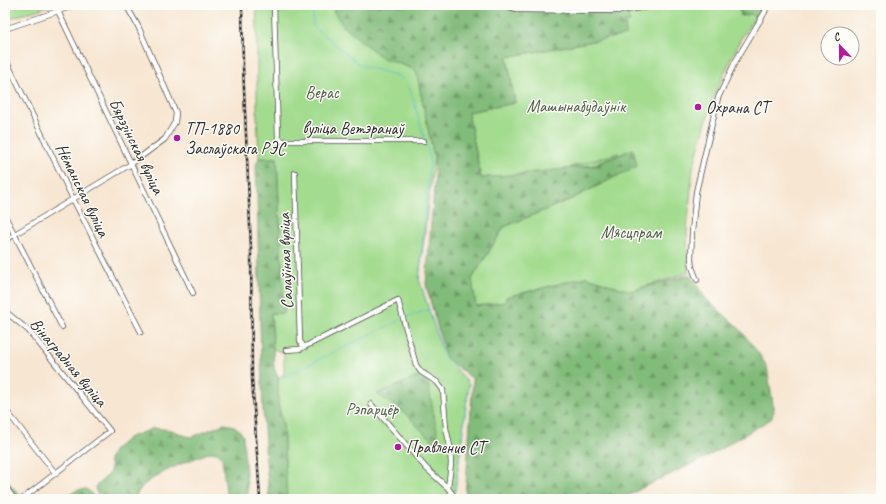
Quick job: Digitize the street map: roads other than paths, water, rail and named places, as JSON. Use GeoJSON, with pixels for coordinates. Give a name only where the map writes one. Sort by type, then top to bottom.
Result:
{"type":"FeatureCollection","features":[{"type":"Feature","properties":{"kind":"street"},"geometry":{"type":"LineString","coordinates":[[5,29],[76,5]]}},
{"type":"Feature","properties":{"kind":"street"},"geometry":{"type":"LineString","coordinates":[[5,241],[131,164],[165,140],[175,122],[176,113],[138,26],[126,5]]}},
{"type":"Feature","properties":{"kind":"street","name":"вуліца Ветэранаў"},"geometry":{"type":"LineString","coordinates":[[274,5],[278,137],[282,141],[424,141]]}},
{"type":"Feature","properties":{"kind":"street"},"geometry":{"type":"LineString","coordinates":[[503,5],[520,10],[618,11],[664,5]]}},
{"type":"Feature","properties":{"kind":"street"},"geometry":{"type":"LineString","coordinates":[[697,280],[691,260],[696,192],[718,98],[735,62],[768,5]]}},
{"type":"Feature","properties":{"kind":"street","name":"Бярэзінская вуліца"},"geometry":{"type":"LineString","coordinates":[[58,11],[193,293]]}},
{"type":"Feature","properties":{"kind":"street","name":"Нёманская вуліца"},"geometry":{"type":"LineString","coordinates":[[5,58],[73,199],[141,332]]}},
{"type":"Feature","properties":{"kind":"street","name":"Салаўіная вуліца"},"geometry":{"type":"LineString","coordinates":[[295,174],[300,341],[304,347]]}},
{"type":"Feature","properties":{"kind":"street"},"geometry":{"type":"LineString","coordinates":[[5,216],[62,327]]}},
{"type":"Feature","properties":{"kind":"street"},"geometry":{"type":"LineString","coordinates":[[286,350],[296,350],[304,347],[398,300],[416,365],[421,372],[437,382],[443,390],[446,428],[450,446],[448,488]]}},
{"type":"Feature","properties":{"kind":"street","name":"Вінаградная вуліца"},"geometry":{"type":"LineString","coordinates":[[5,311],[29,332],[110,431],[56,474]]}},
{"type":"Feature","properties":{"kind":"street"},"geometry":{"type":"LineString","coordinates":[[371,404],[426,468],[448,488],[456,499]]}},
{"type":"Feature","properties":{"kind":"street"},"geometry":{"type":"LineString","coordinates":[[5,409],[56,474],[22,499]]}},
{"type":"Feature","properties":{"kind":"street"},"geometry":{"type":"LineString","coordinates":[[5,486],[14,499]]}},
{"type":"Feature","properties":{"kind":"waterway"},"geometry":{"type":"LineString","coordinates":[[313,5],[313,26],[360,65],[399,76],[408,85],[411,92],[429,154],[430,163],[419,279],[443,353],[469,384],[455,491]]}},
{"type":"Feature","properties":{"kind":"waterway"},"geometry":{"type":"LineString","coordinates":[[406,317],[428,310]]}},
{"type":"Feature","properties":{"kind":"waterway"},"geometry":{"type":"LineString","coordinates":[[283,377],[400,320]]}},
{"type":"Feature","properties":{"kind":"railway"},"geometry":{"type":"LineString","coordinates":[[242,5],[243,66],[251,249],[252,378],[260,499]]}},
{"type":"Feature","properties":{"kind":"place","name":"Охрана СТ"},"geometry":{"type":"Point","coordinates":[698,107]}},
{"type":"Feature","properties":{"kind":"place","name":"ТП-1880 Заслаўскага РЭС"},"geometry":{"type":"Point","coordinates":[177,138]}},
{"type":"Feature","properties":{"kind":"place","name":"Правление СТ"},"geometry":{"type":"Point","coordinates":[398,447]}},
{"type":"Feature","properties":{"kind":"park label","name":"Верас"},"geometry":{"type":"Point","coordinates":[322,92]}},
{"type":"Feature","properties":{"kind":"park label","name":"Машынабудаўнік"},"geometry":{"type":"Point","coordinates":[576,106]}},
{"type":"Feature","properties":{"kind":"park label","name":"Мясцпрам"},"geometry":{"type":"Point","coordinates":[631,232]}},
{"type":"Feature","properties":{"kind":"park label","name":"Рэпарцёр"},"geometry":{"type":"Point","coordinates":[372,409]}}]}
